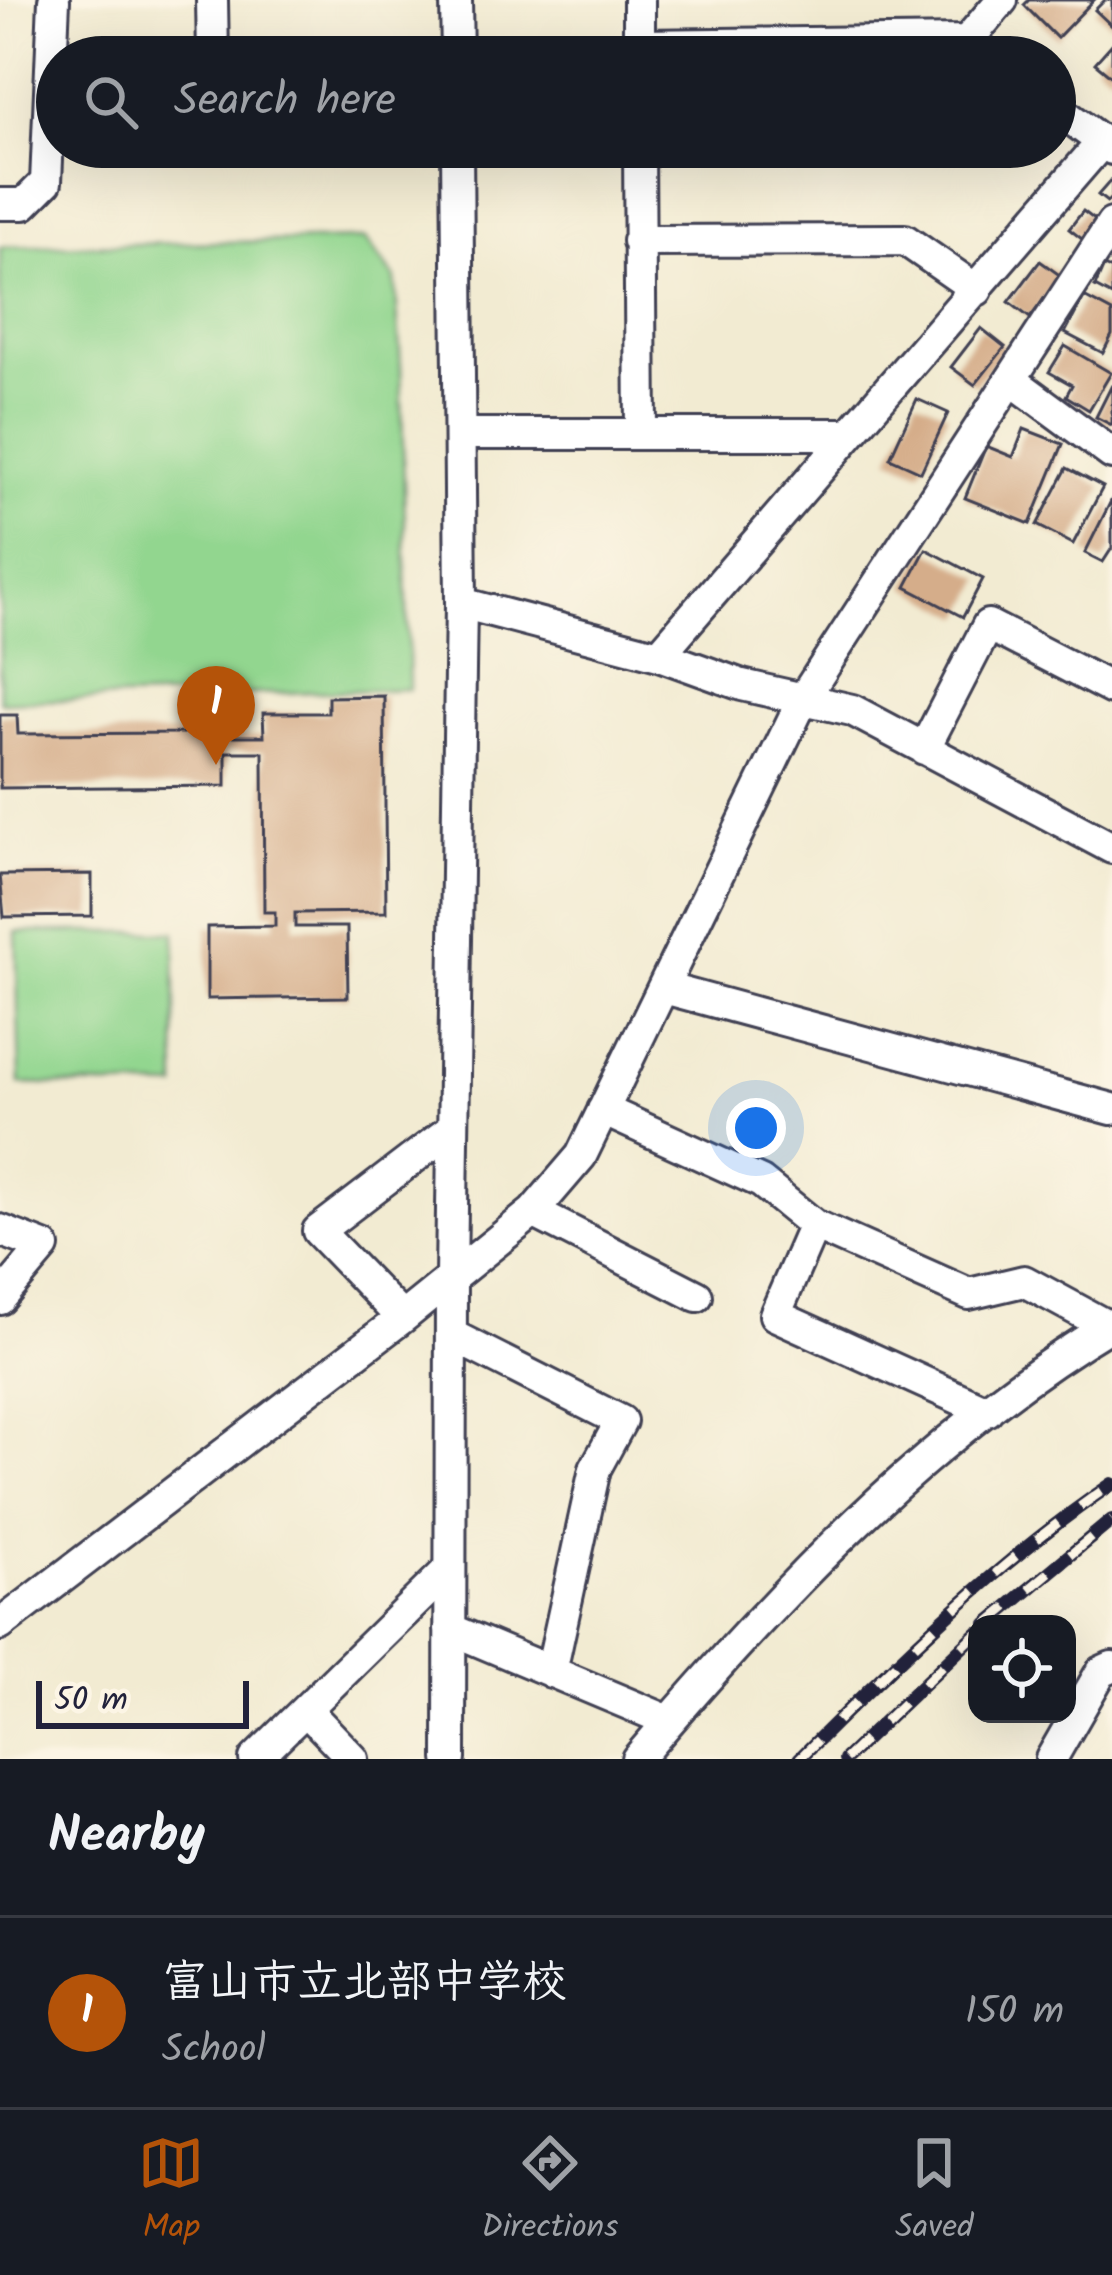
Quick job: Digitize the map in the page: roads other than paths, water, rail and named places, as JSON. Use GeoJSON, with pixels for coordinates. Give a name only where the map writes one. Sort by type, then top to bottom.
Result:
{"type":"FeatureCollection","features":[{"type":"Feature","properties":{"kind":"street"},"geometry":{"type":"LineString","coordinates":[[54,36],[55,0]]}},
{"type":"Feature","properties":{"kind":"street"},"geometry":{"type":"LineString","coordinates":[[212,0],[213,36]]}},
{"type":"Feature","properties":{"kind":"street"},"geometry":{"type":"LineString","coordinates":[[456,0],[457,36]]}},
{"type":"Feature","properties":{"kind":"street"},"geometry":{"type":"LineString","coordinates":[[639,0],[639,36]]}},
{"type":"Feature","properties":{"kind":"street"},"geometry":{"type":"LineString","coordinates":[[984,36],[1002,0]]}},
{"type":"Feature","properties":{"kind":"street"},"geometry":{"type":"LineString","coordinates":[[659,655],[1107,145],[1076,122]]}},
{"type":"Feature","properties":{"kind":"street"},"geometry":{"type":"LineString","coordinates":[[0,204],[24,204],[46,182],[47,168]]}},
{"type":"Feature","properties":{"kind":"street"},"geometry":{"type":"LineString","coordinates":[[450,1759],[460,603],[457,168]]}},
{"type":"Feature","properties":{"kind":"street"},"geometry":{"type":"LineString","coordinates":[[639,168],[641,434]]}},
{"type":"Feature","properties":{"kind":"street"},"geometry":{"type":"LineString","coordinates":[[0,1624],[402,1318],[533,1212],[581,1156],[802,699],[1112,224]]}},
{"type":"Feature","properties":{"kind":"street"},"geometry":{"type":"LineString","coordinates":[[638,241],[905,240],[977,290]]}},
{"type":"Feature","properties":{"kind":"street"},"geometry":{"type":"LineString","coordinates":[[1012,381],[1112,454]]}},
{"type":"Feature","properties":{"kind":"street"},"geometry":{"type":"LineString","coordinates":[[460,434],[850,434]]}},
{"type":"Feature","properties":{"kind":"street"},"geometry":{"type":"LineString","coordinates":[[460,603],[659,655],[742,686],[852,710],[1112,848]]}},
{"type":"Feature","properties":{"kind":"street"},"geometry":{"type":"LineString","coordinates":[[925,748],[988,625],[1112,689]]}},
{"type":"Feature","properties":{"kind":"street"},"geometry":{"type":"LineString","coordinates":[[664,988],[1112,1109]]}},
{"type":"Feature","properties":{"kind":"street"},"geometry":{"type":"LineString","coordinates":[[603,1110],[761,1182],[814,1225],[969,1294],[1024,1281],[1110,1325]]}},
{"type":"Feature","properties":{"kind":"street"},"geometry":{"type":"LineString","coordinates":[[402,1318],[318,1231],[453,1128]]}},
{"type":"Feature","properties":{"kind":"street"},"geometry":{"type":"LineString","coordinates":[[533,1212],[698,1296]]}},
{"type":"Feature","properties":{"kind":"street"},"geometry":{"type":"LineString","coordinates":[[814,1225],[775,1315],[987,1412]]}},
{"type":"Feature","properties":{"kind":"street"},"geometry":{"type":"LineString","coordinates":[[0,1230],[44,1247],[0,1299]]}},
{"type":"Feature","properties":{"kind":"street"},"geometry":{"type":"LineString","coordinates":[[637,1759],[784,1591],[876,1503],[1053,1359],[1110,1325]]}},
{"type":"Feature","properties":{"kind":"street"},"geometry":{"type":"LineString","coordinates":[[451,1335],[621,1421],[595,1469],[551,1672]]}},
{"type":"Feature","properties":{"kind":"street"},"geometry":{"type":"LineString","coordinates":[[255,1759],[449,1569]]}},
{"type":"Feature","properties":{"kind":"street"},"geometry":{"type":"LineString","coordinates":[[450,1629],[669,1721]]}},
{"type":"Feature","properties":{"kind":"street"},"geometry":{"type":"LineString","coordinates":[[1052,1759],[1101,1672],[1112,1667]]}},
{"type":"Feature","properties":{"kind":"street"},"geometry":{"type":"LineString","coordinates":[[306,1710],[353,1759]]}},
{"type":"Feature","properties":{"kind":"railway"},"geometry":{"type":"LineString","coordinates":[[799,1759],[988,1579],[1112,1484]]}},
{"type":"Feature","properties":{"kind":"railway"},"geometry":{"type":"LineString","coordinates":[[998,1615],[1112,1520]]}},
{"type":"Feature","properties":{"kind":"railway"},"geometry":{"type":"LineString","coordinates":[[845,1759],[968,1642]]}},
{"type":"Feature","properties":{"kind":"place","name":"富山市立北部中学校"},"geometry":{"type":"Point","coordinates":[216,765]}}]}
